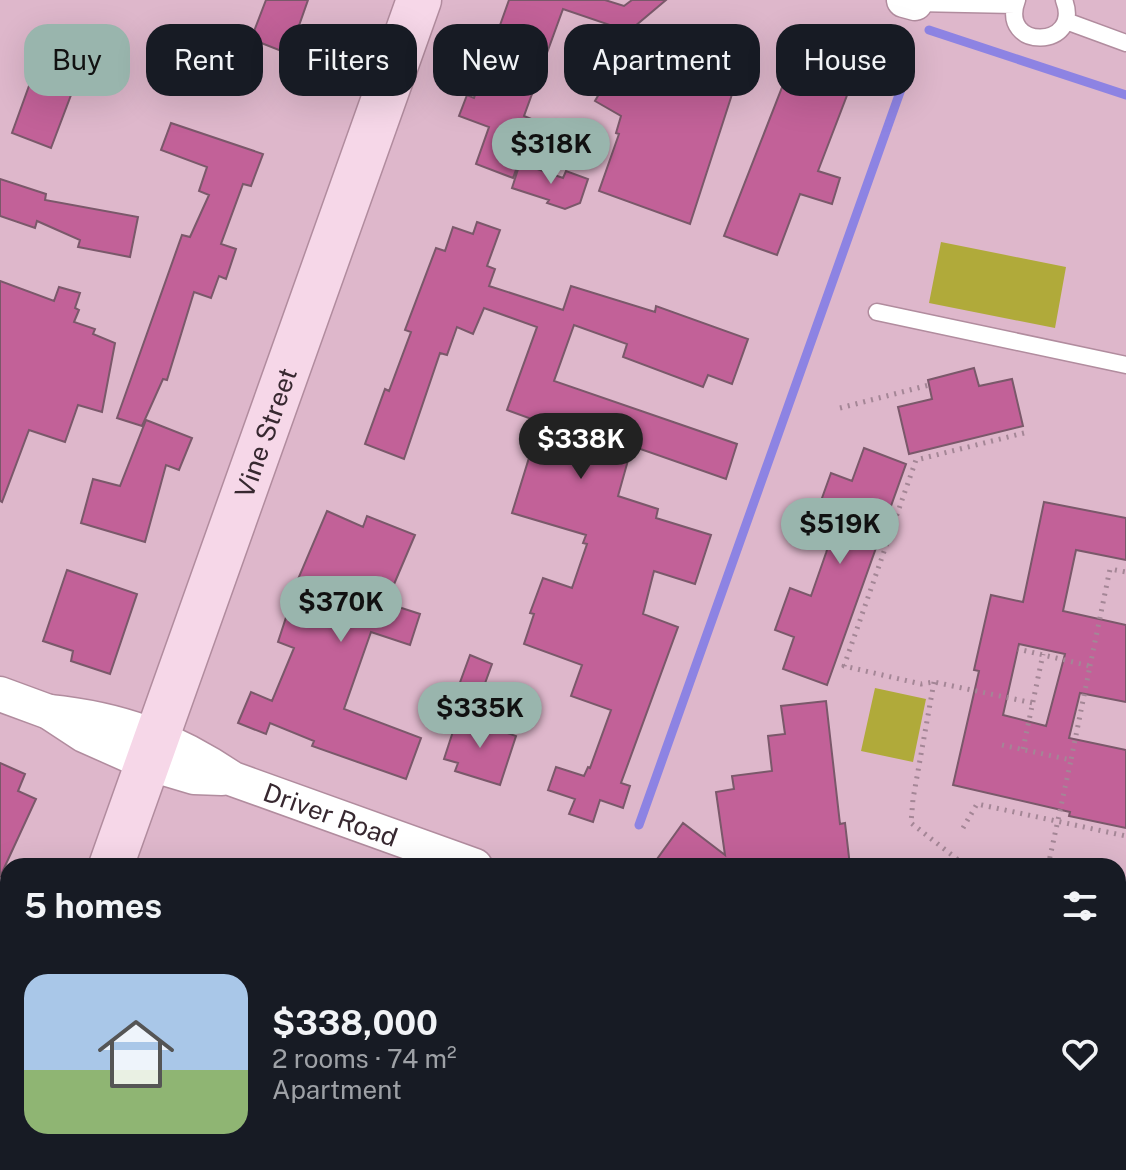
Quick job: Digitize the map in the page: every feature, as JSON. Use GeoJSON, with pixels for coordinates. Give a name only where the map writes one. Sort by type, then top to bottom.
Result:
{"type":"FeatureCollection","features":[{"type":"Feature","properties":{"kind":"street","name":"Vine Street"},"geometry":{"type":"LineString","coordinates":[[114,858],[419,0]]}},
{"type":"Feature","properties":{"kind":"street","name":"Driver Road"},"geometry":{"type":"LineString","coordinates":[[0,694],[49,712],[92,716],[152,750],[199,756],[233,779],[453,858]]}},
{"type":"Feature","properties":{"kind":"lane"},"geometry":{"type":"LineString","coordinates":[[910,2],[1016,2],[1016,22],[1028,36],[1046,38],[1054,35],[1066,21],[1064,0]]}},
{"type":"Feature","properties":{"kind":"lane"},"geometry":{"type":"LineString","coordinates":[[1066,21],[1126,43]]}},
{"type":"Feature","properties":{"kind":"lane"},"geometry":{"type":"LineString","coordinates":[[877,312],[1126,365]]}},
{"type":"Feature","properties":{"kind":"path"},"geometry":{"type":"LineString","coordinates":[[840,408],[929,385]]}},
{"type":"Feature","properties":{"kind":"path"},"geometry":{"type":"LineString","coordinates":[[1024,433],[916,460],[844,666],[921,684],[934,682],[1033,703]]}},
{"type":"Feature","properties":{"kind":"path"},"geometry":{"type":"LineString","coordinates":[[1050,858],[1110,569],[1126,572]]}},
{"type":"Feature","properties":{"kind":"path"},"geometry":{"type":"LineString","coordinates":[[1018,649],[1090,666]]}},
{"type":"Feature","properties":{"kind":"path"},"geometry":{"type":"LineString","coordinates":[[1023,749],[1043,654]]}},
{"type":"Feature","properties":{"kind":"path"},"geometry":{"type":"LineString","coordinates":[[934,682],[911,823],[956,858]]}},
{"type":"Feature","properties":{"kind":"path"},"geometry":{"type":"LineString","coordinates":[[1002,745],[1071,760]]}},
{"type":"Feature","properties":{"kind":"path"},"geometry":{"type":"LineString","coordinates":[[963,828],[977,804],[1126,836]]}},
{"type":"Feature","properties":{"kind":"shaded area"},"geometry":{"type":"Polygon","coordinates":[[[941,242],[1066,267],[1055,328],[929,303],[941,242]]]}},
{"type":"Feature","properties":{"kind":"shaded area"},"geometry":{"type":"Polygon","coordinates":[[[875,688],[926,699],[913,762],[861,751],[875,688]]]}},
{"type":"Feature","properties":{"kind":"building"},"geometry":{"type":"Polygon","coordinates":[[[266,0],[308,0],[300,24],[279,24],[279,50],[263,44],[263,24],[257,24],[266,0]]]}},
{"type":"Feature","properties":{"kind":"building"},"geometry":{"type":"Polygon","coordinates":[[[509,0],[605,0],[624,6],[632,0],[666,0],[637,24],[607,24],[563,9],[548,50],[548,24],[500,24],[509,0]]]}},
{"type":"Feature","properties":{"kind":"building"},"geometry":{"type":"Polygon","coordinates":[[[25,96],[71,96],[51,148],[12,133],[25,96]]]}},
{"type":"Feature","properties":{"kind":"building"},"geometry":{"type":"Polygon","coordinates":[[[467,96],[531,96],[524,116],[534,120],[513,178],[476,164],[489,127],[459,116],[467,96]]]}},
{"type":"Feature","properties":{"kind":"building"},"geometry":{"type":"Polygon","coordinates":[[[598,96],[731,96],[690,224],[599,191],[619,134],[616,133],[621,116],[595,101],[598,96]]]}},
{"type":"Feature","properties":{"kind":"building"},"geometry":{"type":"Polygon","coordinates":[[[779,96],[847,96],[818,171],[840,178],[832,204],[800,194],[777,255],[724,236],[779,96]]]}},
{"type":"Feature","properties":{"kind":"building"},"geometry":{"type":"Polygon","coordinates":[[[171,123],[263,154],[251,186],[243,184],[221,244],[236,249],[226,279],[219,276],[211,298],[194,292],[167,380],[163,379],[142,426],[117,418],[182,235],[190,237],[209,195],[199,191],[207,167],[161,150],[171,123]]]}},
{"type":"Feature","properties":{"kind":"building"},"geometry":{"type":"Polygon","coordinates":[[[520,163],[563,178],[566,171],[588,179],[580,203],[565,209],[547,203],[549,200],[512,188],[520,163]]]}},
{"type":"Feature","properties":{"kind":"building"},"geometry":{"type":"Polygon","coordinates":[[[0,179],[46,194],[45,200],[138,217],[130,257],[78,247],[80,240],[37,221],[35,228],[0,216],[0,179]]]}},
{"type":"Feature","properties":{"kind":"building"},"geometry":{"type":"Polygon","coordinates":[[[477,222],[500,230],[487,266],[495,269],[489,286],[563,310],[571,286],[655,312],[656,306],[748,339],[732,384],[708,375],[703,387],[623,357],[627,344],[574,325],[554,381],[737,444],[726,479],[632,446],[618,496],[658,509],[656,518],[711,535],[695,584],[654,571],[643,614],[678,627],[621,783],[630,786],[623,808],[600,800],[593,822],[569,814],[575,799],[548,790],[556,767],[584,776],[590,768],[611,710],[571,696],[582,665],[524,644],[534,614],[530,613],[543,578],[572,588],[587,544],[583,543],[586,535],[512,513],[540,422],[507,410],[537,327],[484,308],[473,334],[457,327],[447,355],[440,353],[404,459],[365,444],[411,332],[405,330],[436,248],[445,251],[453,227],[473,234],[477,222]]]}},
{"type":"Feature","properties":{"kind":"building"},"geometry":{"type":"Polygon","coordinates":[[[0,281],[54,301],[59,287],[80,293],[75,308],[79,310],[74,322],[95,329],[93,334],[115,343],[102,412],[78,405],[65,442],[29,430],[2,502],[0,501],[0,281]]]}},
{"type":"Feature","properties":{"kind":"building"},"geometry":{"type":"Polygon","coordinates":[[[974,368],[979,386],[1012,379],[1023,426],[909,454],[898,407],[932,399],[928,380],[974,368]]]}},
{"type":"Feature","properties":{"kind":"building"},"geometry":{"type":"Polygon","coordinates":[[[146,420],[192,438],[179,470],[166,465],[145,542],[81,523],[93,479],[120,486],[146,420]]]}},
{"type":"Feature","properties":{"kind":"building"},"geometry":{"type":"Polygon","coordinates":[[[864,448],[906,464],[827,685],[783,669],[794,637],[775,630],[790,588],[811,596],[837,519],[817,512],[831,473],[852,481],[864,448]]]}},
{"type":"Feature","properties":{"kind":"building"},"geometry":{"type":"Polygon","coordinates":[[[1044,502],[1126,518],[1126,560],[1076,550],[1063,611],[1126,625],[1126,702],[1080,693],[1069,738],[1126,750],[1126,828],[953,785],[979,671],[974,670],[991,595],[1023,602],[1044,502]],[[1019,644],[1003,715],[1046,726],[1065,654],[1019,644]]]}},
{"type":"Feature","properties":{"kind":"building"},"geometry":{"type":"Polygon","coordinates":[[[327,511],[363,527],[367,516],[415,535],[386,603],[420,614],[410,645],[371,632],[344,709],[421,738],[406,779],[312,746],[314,741],[270,723],[266,734],[238,723],[251,692],[272,701],[294,648],[278,642],[290,598],[327,511]]]}},
{"type":"Feature","properties":{"kind":"building"},"geometry":{"type":"Polygon","coordinates":[[[67,570],[137,594],[110,674],[71,661],[73,651],[43,641],[67,570]]]}},
{"type":"Feature","properties":{"kind":"building"},"geometry":{"type":"Polygon","coordinates":[[[470,655],[492,664],[476,708],[454,699],[470,655]]]}},
{"type":"Feature","properties":{"kind":"building"},"geometry":{"type":"Polygon","coordinates":[[[826,701],[840,824],[845,823],[849,858],[658,858],[683,823],[725,855],[716,792],[734,789],[732,776],[772,771],[768,736],[785,734],[781,706],[826,701]]]}},
{"type":"Feature","properties":{"kind":"building"},"geometry":{"type":"Polygon","coordinates":[[[458,716],[516,736],[500,785],[455,771],[458,763],[444,759],[458,716]]]}},
{"type":"Feature","properties":{"kind":"building"},"geometry":{"type":"Polygon","coordinates":[[[0,763],[25,774],[18,791],[36,799],[9,858],[0,858],[0,763]]]}},
{"type":"Feature","properties":{"kind":"waterway"},"geometry":{"type":"LineString","coordinates":[[929,30],[1126,95]]}},
{"type":"Feature","properties":{"kind":"waterway"},"geometry":{"type":"LineString","coordinates":[[639,825],[899,96]]}}]}
